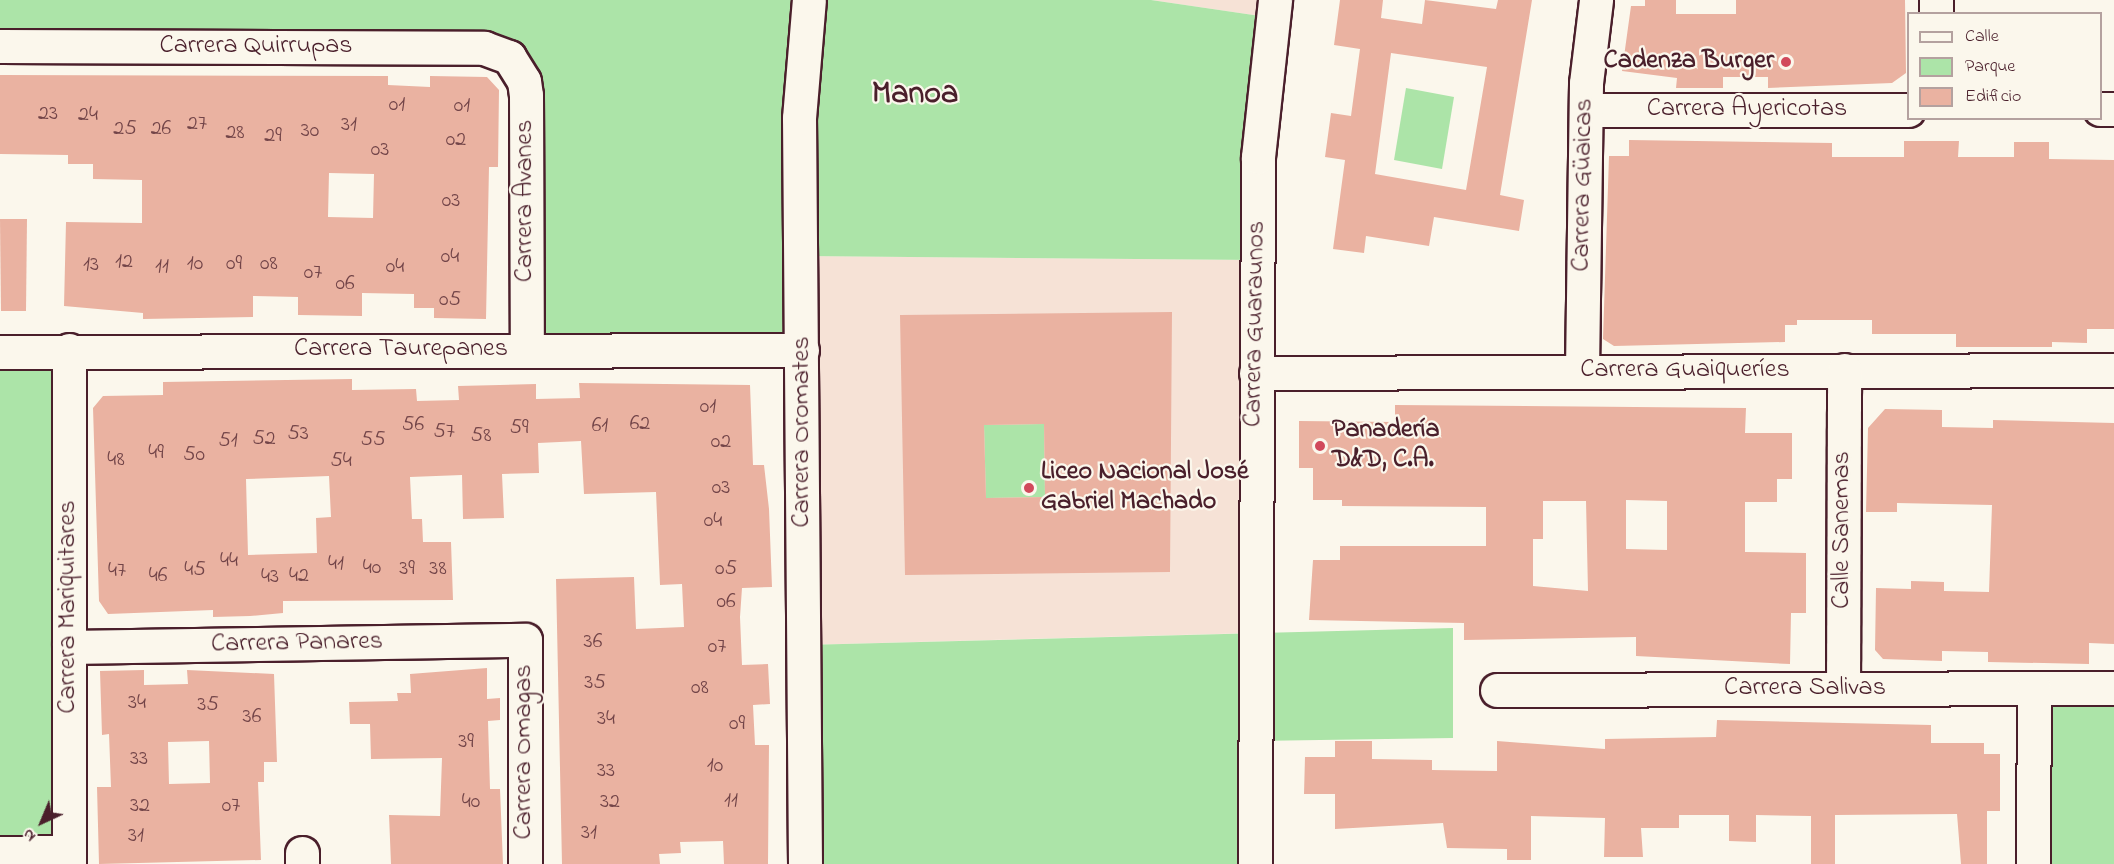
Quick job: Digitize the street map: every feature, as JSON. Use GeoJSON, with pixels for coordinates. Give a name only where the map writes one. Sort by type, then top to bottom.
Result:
{"type":"FeatureCollection","features":[{"type":"Feature","properties":{"kind":"street","name":"Carrera Oromates"},"geometry":{"type":"LineString","coordinates":[[806,864],[800,118],[809,0]]}},
{"type":"Feature","properties":{"kind":"street","name":"Carrera Guaraunos"},"geometry":{"type":"LineString","coordinates":[[1255,864],[1258,157],[1275,0]]}},
{"type":"Feature","properties":{"kind":"street","name":"Carrera Güaicas"},"geometry":{"type":"LineString","coordinates":[[1582,371],[1586,110],[1596,0]]}},
{"type":"Feature","properties":{"kind":"street","name":"Carrera Quirrupas"},"geometry":{"type":"LineString","coordinates":[[0,46],[484,48],[509,57]]}},
{"type":"Feature","properties":{"kind":"street","name":"Carrera Avanes"},"geometry":{"type":"LineString","coordinates":[[509,57],[524,81],[526,96],[527,350]]}},
{"type":"Feature","properties":{"kind":"street","name":"Carrera Ayericotas"},"geometry":{"type":"LineString","coordinates":[[1586,110],[1907,110]]}},
{"type":"Feature","properties":{"kind":"street","name":"Carrera Taurepanes"},"geometry":{"type":"LineString","coordinates":[[0,352],[69,350],[802,350]]}},
{"type":"Feature","properties":{"kind":"street","name":"Carrera Mariquitares"},"geometry":{"type":"LineString","coordinates":[[69,350],[69,858]]}},
{"type":"Feature","properties":{"kind":"street","name":"Calle Sanemas"},"geometry":{"type":"LineString","coordinates":[[1843,689],[1844,370]]}},
{"type":"Feature","properties":{"kind":"street","name":"Carrera Guaiqueríes"},"geometry":{"type":"LineString","coordinates":[[1256,373],[2114,370]]}},
{"type":"Feature","properties":{"kind":"street","name":"Carrera Panares"},"geometry":{"type":"LineString","coordinates":[[69,647],[525,640]]}},
{"type":"Feature","properties":{"kind":"street","name":"Carrera Omagas"},"geometry":{"type":"LineString","coordinates":[[525,640],[525,864]]}},
{"type":"Feature","properties":{"kind":"street"},"geometry":{"type":"LineString","coordinates":[[2032,864],[2034,688]]}},
{"type":"Feature","properties":{"kind":"street","name":"Carrera Salivas"},"geometry":{"type":"LineString","coordinates":[[1497,690],[2114,688]]}},
{"type":"Feature","properties":{"kind":"street"},"geometry":{"type":"LineString","coordinates":[[0,853],[69,858]]}},
{"type":"Feature","properties":{"kind":"shaded area"},"geometry":{"type":"Polygon","coordinates":[[[1151,0],[1275,0],[1273,18],[1151,0]]]}},
{"type":"Feature","properties":{"kind":"shaded area","name":"Liceo Nacional José Gabriel Machado"},"geometry":{"type":"Polygon","coordinates":[[[802,256],[1257,260],[1255,633],[804,645],[802,256]]]}},
{"type":"Feature","properties":{"kind":"green space"},"geometry":{"type":"Polygon","coordinates":[[[0,0],[1151,0],[1273,18],[1257,260],[802,256],[802,350],[527,350],[509,57],[0,46],[0,0]]]}},
{"type":"Feature","properties":{"kind":"green space"},"geometry":{"type":"Polygon","coordinates":[[[1406,88],[1454,97],[1442,169],[1394,160],[1406,88]]]}},
{"type":"Feature","properties":{"kind":"green space"},"geometry":{"type":"Polygon","coordinates":[[[69,350],[69,852],[0,853],[0,352],[69,350]]]}},
{"type":"Feature","properties":{"kind":"green space"},"geometry":{"type":"Polygon","coordinates":[[[1044,424],[1045,497],[986,498],[984,425],[1044,424]]]}},
{"type":"Feature","properties":{"kind":"green space"},"geometry":{"type":"Polygon","coordinates":[[[1453,628],[1453,738],[1255,741],[1255,864],[805,864],[804,645],[1453,628]]]}},
{"type":"Feature","properties":{"kind":"green space"},"geometry":{"type":"Polygon","coordinates":[[[2034,688],[2114,688],[2114,864],[2033,864],[2034,688]]]}},
{"type":"Feature","properties":{"kind":"building"},"geometry":{"type":"Polygon","coordinates":[[[1340,0],[1383,0],[1381,18],[1422,24],[1425,0],[1496,9],[1498,0],[1532,0],[1500,195],[1524,200],[1519,231],[1434,217],[1429,246],[1366,236],[1364,253],[1333,249],[1345,160],[1325,157],[1331,113],[1351,116],[1360,49],[1334,45],[1340,0]],[[1391,53],[1375,174],[1466,190],[1487,67],[1391,53]]]}},
{"type":"Feature","properties":{"kind":"building"},"geometry":{"type":"Polygon","coordinates":[[[1645,0],[1676,0],[1676,14],[1736,14],[1736,0],[1905,0],[1906,73],[1892,83],[1768,88],[1768,77],[1723,77],[1723,88],[1676,88],[1677,78],[1622,71],[1631,6],[1645,6],[1645,0]]]}},
{"type":"Feature","properties":{"kind":"building"},"geometry":{"type":"Polygon","coordinates":[[[0,75],[388,76],[388,85],[430,87],[430,76],[487,77],[499,90],[498,167],[489,167],[486,319],[434,318],[434,308],[414,308],[414,294],[362,293],[362,316],[298,315],[298,297],[253,296],[253,317],[143,319],[143,313],[64,306],[66,222],[142,223],[142,180],[93,179],[93,164],[68,164],[68,155],[0,154],[0,75]],[[329,173],[328,217],[373,218],[374,174],[329,173]]]}},
{"type":"Feature","properties":{"kind":"building"},"geometry":{"type":"Polygon","coordinates":[[[1629,140],[1832,143],[1832,157],[1904,157],[1904,141],[1959,141],[1958,157],[2014,157],[2014,142],[2049,142],[2049,159],[2114,160],[2114,329],[2087,329],[2087,343],[2052,342],[2052,347],[1956,347],[1956,334],[1872,334],[1872,320],[1797,320],[1797,325],[1785,325],[1785,342],[1614,346],[1603,339],[1609,156],[1629,156],[1629,140]]]}},
{"type":"Feature","properties":{"kind":"building"},"geometry":{"type":"Polygon","coordinates":[[[0,219],[27,219],[26,311],[1,311],[0,219]]]}},
{"type":"Feature","properties":{"kind":"building"},"geometry":{"type":"Polygon","coordinates":[[[1172,312],[1170,572],[905,575],[900,315],[1172,312]],[[1044,424],[984,425],[986,498],[1045,497],[1044,424]]]}},
{"type":"Feature","properties":{"kind":"building"},"geometry":{"type":"Polygon","coordinates":[[[352,379],[352,390],[416,389],[417,401],[459,400],[458,386],[536,384],[536,399],[580,398],[579,383],[750,385],[753,465],[764,465],[769,509],[772,587],[742,588],[740,617],[742,665],[768,664],[770,704],[753,705],[755,745],[769,745],[768,864],[724,864],[723,841],[680,842],[681,853],[659,854],[660,864],[562,864],[556,579],[634,577],[636,629],[684,627],[682,584],[660,585],[656,492],[584,494],[581,441],[538,443],[539,473],[502,474],[504,518],[463,519],[462,475],[410,477],[412,519],[422,519],[423,542],[451,542],[453,600],[283,601],[283,613],[250,616],[213,617],[213,610],[108,614],[99,601],[93,408],[103,396],[163,395],[163,382],[352,379]],[[329,476],[246,479],[248,555],[317,553],[316,518],[331,517],[329,476]]]}},
{"type":"Feature","properties":{"kind":"building"},"geometry":{"type":"Polygon","coordinates":[[[1395,405],[1746,408],[1745,433],[1792,433],[1792,479],[1777,479],[1777,502],[1745,502],[1745,552],[1806,553],[1806,613],[1791,613],[1790,664],[1636,656],[1636,637],[1464,640],[1464,623],[1309,620],[1313,560],[1340,560],[1340,546],[1486,546],[1486,507],[1342,506],[1342,500],[1313,500],[1313,468],[1299,468],[1299,421],[1395,422],[1395,405]],[[1626,500],[1626,549],[1667,550],[1667,501],[1626,500]],[[1543,501],[1543,539],[1533,539],[1533,586],[1588,591],[1586,501],[1543,501]]]}},
{"type":"Feature","properties":{"kind":"building"},"geometry":{"type":"Polygon","coordinates":[[[1885,409],[1942,410],[1942,427],[1993,428],[1993,420],[2114,423],[2114,644],[2089,643],[2089,664],[1988,662],[1988,652],[1942,651],[1942,661],[1883,659],[1875,650],[1876,588],[1911,589],[1911,581],[1944,582],[1944,591],[1989,592],[1992,505],[1897,503],[1897,512],[1866,512],[1868,428],[1885,409]]]}},
{"type":"Feature","properties":{"kind":"building"},"geometry":{"type":"Polygon","coordinates":[[[487,668],[487,699],[500,698],[500,720],[488,721],[490,789],[500,789],[503,864],[391,864],[389,815],[440,816],[442,758],[371,759],[370,724],[350,724],[349,702],[398,701],[397,693],[411,693],[410,674],[487,668]]]}},
{"type":"Feature","properties":{"kind":"building"},"geometry":{"type":"Polygon","coordinates":[[[144,670],[144,685],[188,684],[187,670],[274,674],[277,762],[264,762],[264,782],[258,782],[261,860],[99,864],[97,787],[111,787],[109,734],[102,735],[100,671],[144,670]],[[209,741],[168,742],[169,784],[210,783],[209,741]]]}},
{"type":"Feature","properties":{"kind":"building"},"geometry":{"type":"Polygon","coordinates":[[[1717,720],[1931,725],[1931,743],[1984,743],[1984,754],[2000,754],[2000,811],[1987,811],[1987,864],[1961,864],[1957,814],[1835,815],[1835,864],[1811,864],[1811,816],[1756,815],[1756,842],[1729,841],[1729,815],[1679,815],[1679,828],[1641,828],[1643,857],[1604,857],[1605,818],[1531,816],[1531,860],[1507,860],[1507,849],[1447,848],[1443,823],[1335,829],[1335,794],[1304,794],[1305,757],[1335,757],[1335,741],[1372,741],[1372,759],[1432,760],[1432,770],[1497,771],[1497,741],[1605,749],[1605,739],[1716,737],[1717,720]]]}},
{"type":"Feature","properties":{"kind":"place","name":"Cadenza Burger"},"geometry":{"type":"Point","coordinates":[1786,62]}},
{"type":"Feature","properties":{"kind":"place","name":"Panadería D&D, C.A."},"geometry":{"type":"Point","coordinates":[1320,446]}},
{"type":"Feature","properties":{"kind":"place","name":"Liceo Nacional José Gabriel Machado"},"geometry":{"type":"Point","coordinates":[1029,488]}},
{"type":"Feature","properties":{"kind":"district","name":"Manoa"},"geometry":{"type":"Point","coordinates":[915,95]}}]}
